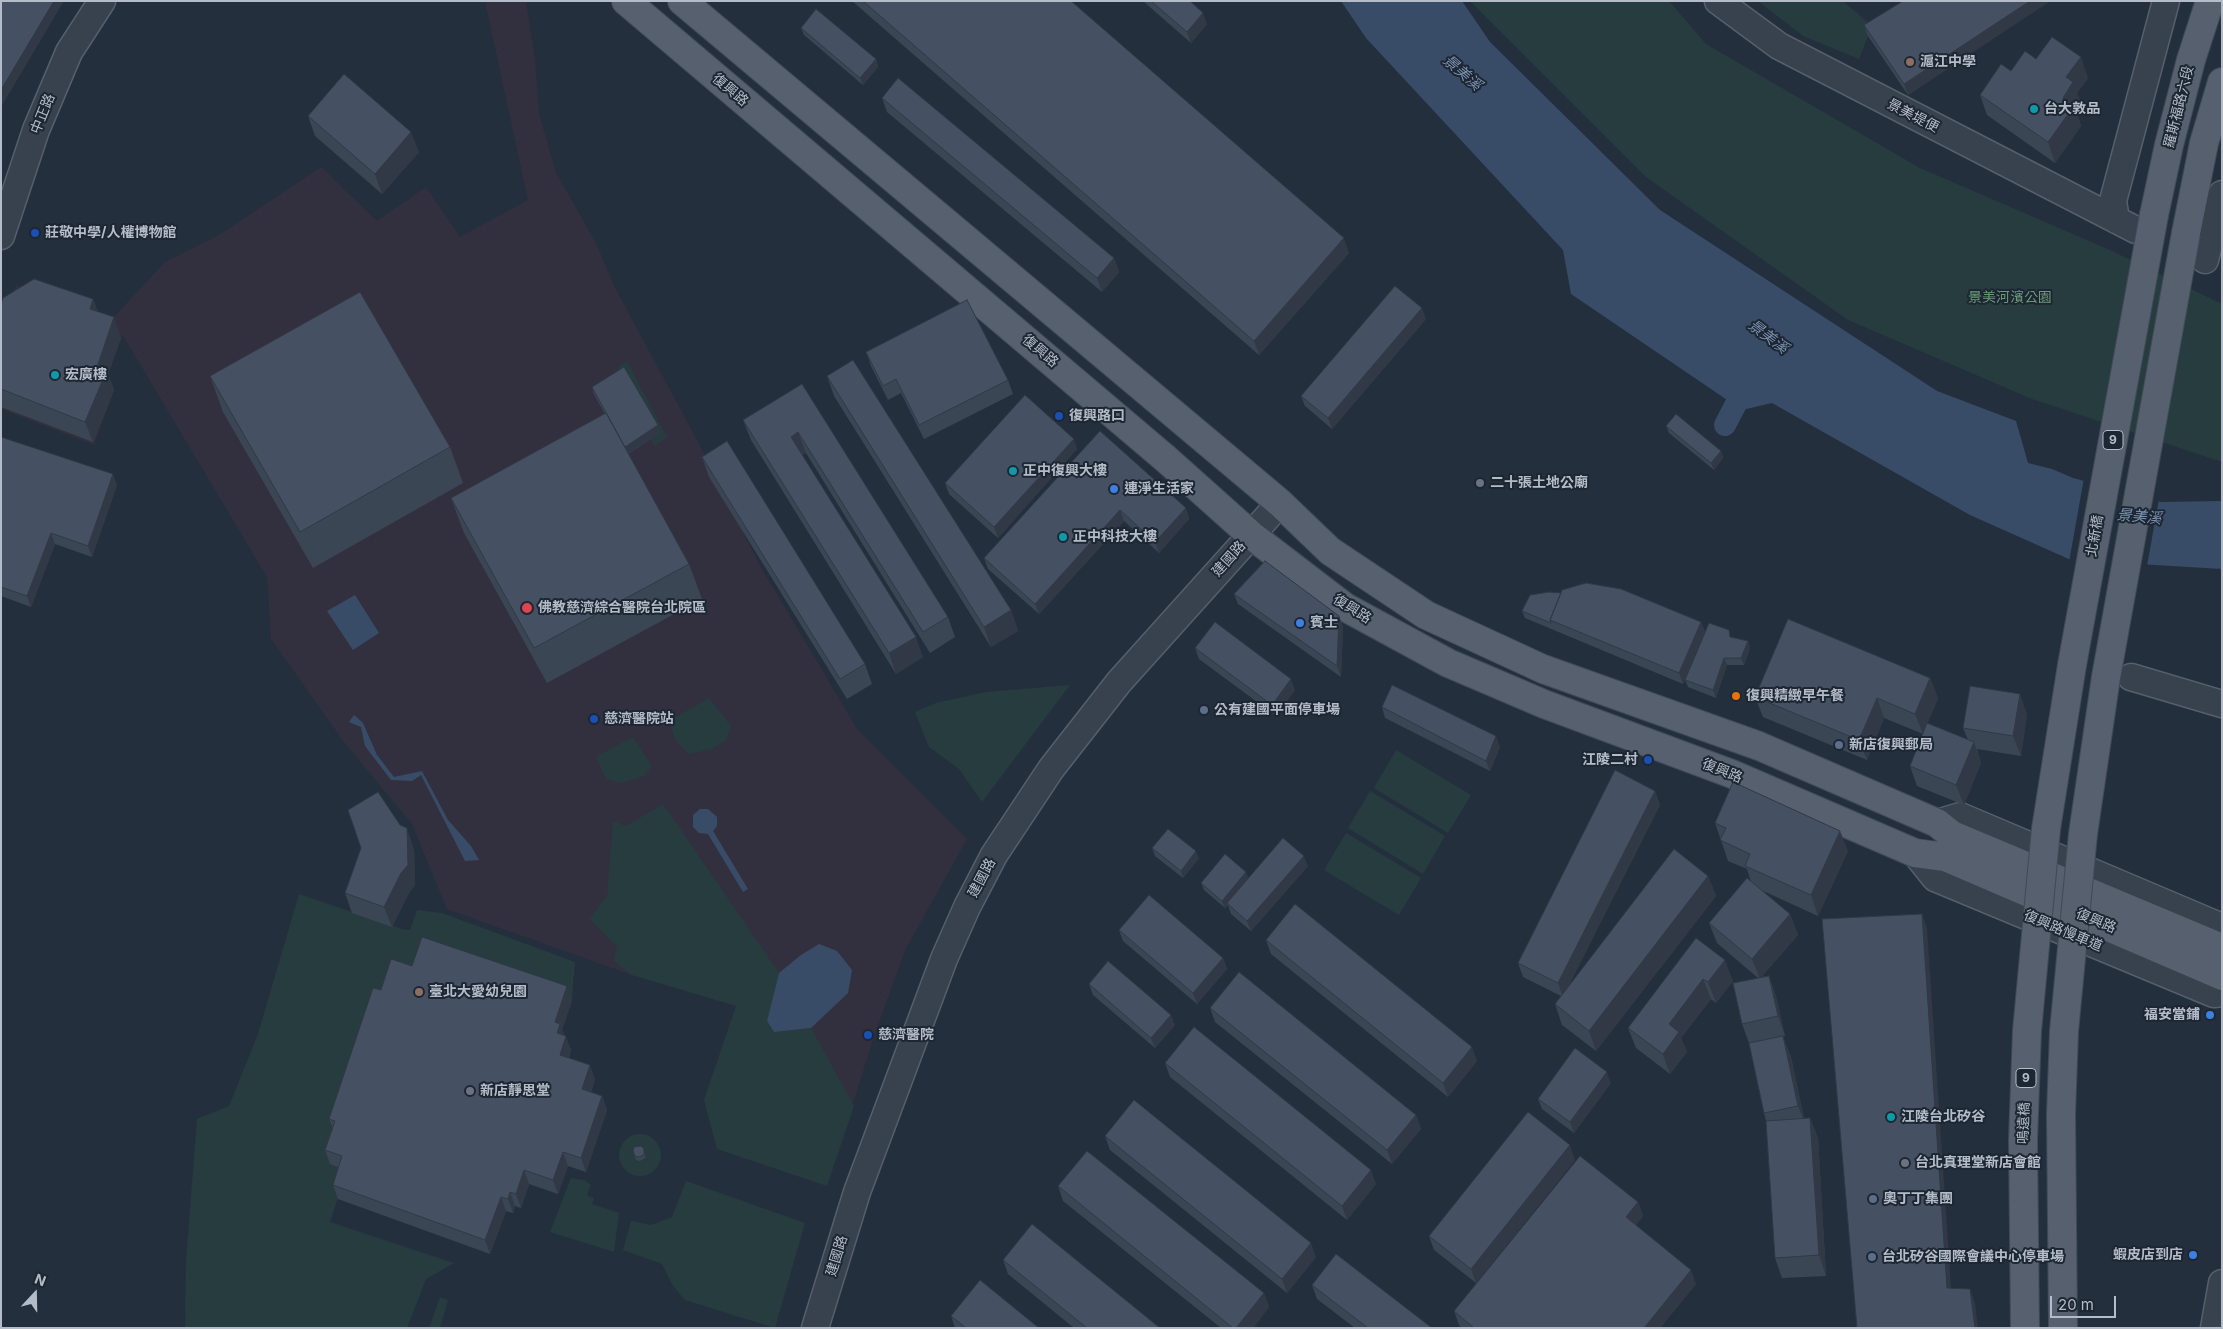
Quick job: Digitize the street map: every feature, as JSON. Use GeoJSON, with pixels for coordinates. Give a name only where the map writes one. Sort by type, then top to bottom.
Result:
{"type":"FeatureCollection","features":[{"type":"Feature","properties":{"kind":"main road","name":"復興路"},"geometry":{"type":"LineString","coordinates":[[626,1],[1166,459],[1251,535],[1346,607],[1448,663],[1544,704],[1732,774],[1915,853],[1945,857],[2222,976]]}},
{"type":"Feature","properties":{"kind":"main road","name":"復興路"},"geometry":{"type":"LineString","coordinates":[[682,1],[1280,503],[1330,551],[1426,615],[1543,669],[1745,740],[1937,823],[1952,835],[2222,948]]}},
{"type":"Feature","properties":{"kind":"main road","name":"羅斯福路六段"},"geometry":{"type":"LineString","coordinates":[[2135,222],[2169,144],[2188,70],[2210,1]]}},
{"type":"Feature","properties":{"kind":"main road"},"geometry":{"type":"LineString","coordinates":[[2063,1328],[2062,1087],[2064,1031],[2084,834],[2106,677],[2201,256],[2204,143],[2222,82]]}},
{"type":"Feature","properties":{"kind":"main road","name":"北新橋"},"geometry":{"type":"LineString","coordinates":[[2046,829],[2072,664],[2135,222]]}},
{"type":"Feature","properties":{"kind":"main road","name":"鳴遠橋"},"geometry":{"type":"LineString","coordinates":[[2025,1328],[2023,1130],[2028,1032],[2046,829]]}},
{"type":"Feature","properties":{"kind":"street","name":"中正路"},"geometry":{"type":"LineString","coordinates":[[1,236],[36,130],[68,52],[102,1]]}},
{"type":"Feature","properties":{"kind":"street","name":"景美堤便"},"geometry":{"type":"LineString","coordinates":[[1718,1],[1779,46],[2135,222]]}},
{"type":"Feature","properties":{"kind":"street"},"geometry":{"type":"LineString","coordinates":[[2135,222],[2113,201],[2166,1]]}},
{"type":"Feature","properties":{"kind":"street"},"geometry":{"type":"LineString","coordinates":[[2201,256],[2222,194]]}},
{"type":"Feature","properties":{"kind":"street","name":"建國路"},"geometry":{"type":"LineString","coordinates":[[815,1328],[857,1192],[944,959],[966,907],[994,855],[1051,769],[1119,682],[1280,503]]}},
{"type":"Feature","properties":{"kind":"street"},"geometry":{"type":"LineString","coordinates":[[2132,677],[2222,704]]}},
{"type":"Feature","properties":{"kind":"street"},"geometry":{"type":"LineString","coordinates":[[1937,823],[1960,816],[2222,927]]}},
{"type":"Feature","properties":{"kind":"street","name":"復興路慢車道"},"geometry":{"type":"LineString","coordinates":[[1915,853],[1935,878],[2214,994],[2222,992]]}},
{"type":"Feature","properties":{"kind":"street"},"geometry":{"type":"LineString","coordinates":[[2214,1328],[2222,1284]]}},
{"type":"Feature","properties":{"kind":"shaded area","name":"佛教慈濟綜合醫院台北院區"},"geometry":{"type":"Polygon","coordinates":[[[485,1],[526,1],[535,60],[539,114],[556,173],[596,243],[614,286],[698,442],[759,564],[857,729],[967,839],[905,950],[874,1036],[827,1186],[717,1149],[704,1100],[736,1006],[632,975],[447,909],[412,824],[344,742],[271,639],[267,577],[122,334],[104,387],[114,390],[94,445],[1,409],[1,333],[16,285],[113,318],[165,262],[219,235],[321,167],[377,221],[426,187],[460,237],[528,200],[485,1]]]}},
{"type":"Feature","properties":{"kind":"green space","name":"景美河濱公園"},"geometry":{"type":"Polygon","coordinates":[[[1470,1],[1669,1],[1706,44],[1920,168],[2110,250],[2222,304],[2222,462],[2032,399],[1848,320],[1646,177],[1470,1]]]}},
{"type":"Feature","properties":{"kind":"green space"},"geometry":{"type":"Polygon","coordinates":[[[1758,1],[1843,1],[1872,26],[1859,59],[1803,36],[1758,1]]]}},
{"type":"Feature","properties":{"kind":"green space"},"geometry":{"type":"Polygon","coordinates":[[[627,361],[667,437],[655,446],[614,381],[619,366],[627,361]]]}},
{"type":"Feature","properties":{"kind":"green space"},"geometry":{"type":"Polygon","coordinates":[[[1070,685],[982,802],[959,769],[929,747],[915,712],[936,703],[986,692],[1070,685]]]}},
{"type":"Feature","properties":{"kind":"green space"},"geometry":{"type":"Polygon","coordinates":[[[709,698],[731,726],[726,740],[712,749],[689,754],[676,741],[669,721],[709,698]]]}},
{"type":"Feature","properties":{"kind":"green space"},"geometry":{"type":"Polygon","coordinates":[[[633,737],[652,766],[644,776],[621,783],[606,779],[596,757],[633,737]]]}},
{"type":"Feature","properties":{"kind":"green space"},"geometry":{"type":"Polygon","coordinates":[[[1396,750],[1471,795],[1448,833],[1374,788],[1396,750]]]}},
{"type":"Feature","properties":{"kind":"green space"},"geometry":{"type":"Polygon","coordinates":[[[1370,791],[1445,836],[1423,874],[1348,828],[1370,791]]]}},
{"type":"Feature","properties":{"kind":"green space"},"geometry":{"type":"Polygon","coordinates":[[[663,804],[779,973],[767,1021],[774,1032],[811,1028],[854,1106],[827,1186],[717,1149],[704,1100],[736,1006],[632,975],[614,961],[617,947],[590,919],[607,896],[613,821],[626,826],[663,804]]]}},
{"type":"Feature","properties":{"kind":"green space"},"geometry":{"type":"Polygon","coordinates":[[[1346,833],[1421,878],[1399,915],[1324,870],[1346,833]]]}},
{"type":"Feature","properties":{"kind":"green space"},"geometry":{"type":"Polygon","coordinates":[[[299,894],[402,929],[410,930],[417,910],[442,913],[575,962],[572,1000],[427,951],[347,1170],[330,1222],[454,1263],[426,1279],[407,1328],[185,1328],[186,1261],[197,1119],[229,1106],[258,1034],[299,894]]]}},
{"type":"Feature","properties":{"kind":"green space"},"geometry":{"type":"Polygon","coordinates":[[[644,1134],[652,1137],[658,1143],[661,1155],[658,1167],[652,1173],[636,1176],[628,1173],[622,1167],[619,1151],[622,1143],[628,1137],[644,1134]]]}},
{"type":"Feature","properties":{"kind":"green space"},"geometry":{"type":"Polygon","coordinates":[[[571,1178],[584,1180],[591,1185],[587,1195],[594,1198],[592,1204],[619,1213],[614,1252],[550,1232],[571,1178]]]}},
{"type":"Feature","properties":{"kind":"green space"},"geometry":{"type":"Polygon","coordinates":[[[686,1181],[805,1223],[775,1328],[685,1300],[673,1286],[662,1264],[623,1250],[631,1221],[651,1225],[672,1217],[686,1181]]]}},
{"type":"Feature","properties":{"kind":"green space"},"geometry":{"type":"Polygon","coordinates":[[[440,1297],[448,1300],[440,1328],[429,1328],[440,1297]]]}},
{"type":"Feature","properties":{"kind":"water","name":"景美溪"},"geometry":{"type":"Polygon","coordinates":[[[1341,1],[1462,1],[1490,42],[1660,210],[1937,391],[2016,421],[2028,463],[2052,469],[2073,478],[2161,502],[2222,501],[2222,569],[2071,560],[1970,515],[1772,403],[1742,410],[1571,294],[1563,250],[1366,38],[1341,1]]]}},
{"type":"Feature","properties":{"kind":"water"},"geometry":{"type":"Polygon","coordinates":[[[355,595],[379,633],[353,650],[327,611],[355,595]]]}},
{"type":"Feature","properties":{"kind":"water"},"geometry":{"type":"Polygon","coordinates":[[[354,715],[363,723],[377,755],[394,777],[422,771],[448,820],[471,846],[479,860],[465,861],[421,775],[412,781],[391,780],[365,746],[361,727],[349,722],[354,715]]]}},
{"type":"Feature","properties":{"kind":"water"},"geometry":{"type":"Polygon","coordinates":[[[700,809],[708,809],[717,817],[717,826],[713,831],[748,889],[743,892],[708,834],[699,833],[693,827],[693,815],[700,809]]]}},
{"type":"Feature","properties":{"kind":"water"},"geometry":{"type":"Polygon","coordinates":[[[819,944],[837,951],[852,970],[848,993],[811,1028],[774,1032],[767,1021],[779,973],[801,955],[819,944]]]}},
{"type":"Feature","properties":{"kind":"pier"},"geometry":{"type":"Polygon","coordinates":[[[2084,478],[2159,499],[2147,566],[2069,562],[2084,478]]]}},
{"type":"Feature","properties":{"kind":"building"},"geometry":{"type":"Polygon","coordinates":[[[1,1],[54,1],[1,90],[1,1]]]}},
{"type":"Feature","properties":{"kind":"building"},"geometry":{"type":"Polygon","coordinates":[[[863,1],[1071,1],[1344,238],[1254,341],[863,1]]]}},
{"type":"Feature","properties":{"kind":"building"},"geometry":{"type":"Polygon","coordinates":[[[1151,1],[1190,1],[1203,13],[1187,32],[1151,1]]]}},
{"type":"Feature","properties":{"kind":"building"},"geometry":{"type":"Polygon","coordinates":[[[1903,1],[2030,1],[1904,84],[1864,25],[1903,1]]]}},
{"type":"Feature","properties":{"kind":"building"},"geometry":{"type":"Polygon","coordinates":[[[816,9],[876,59],[860,78],[801,28],[816,9]]]}},
{"type":"Feature","properties":{"kind":"building","name":"台大敦品"},"geometry":{"type":"Polygon","coordinates":[[[2052,37],[2081,57],[2066,77],[2073,82],[2063,98],[2074,106],[2048,142],[1980,95],[2001,64],[2011,71],[2025,51],[2036,59],[2052,37]]]}},
{"type":"Feature","properties":{"kind":"building"},"geometry":{"type":"Polygon","coordinates":[[[344,74],[411,132],[375,174],[308,116],[344,74]]]}},
{"type":"Feature","properties":{"kind":"building"},"geometry":{"type":"Polygon","coordinates":[[[898,78],[1114,258],[1097,278],[882,98],[898,78]]]}},
{"type":"Feature","properties":{"kind":"building","name":"宏廣樓"},"geometry":{"type":"Polygon","coordinates":[[[34,279],[93,299],[90,309],[114,317],[97,367],[107,370],[85,422],[1,389],[1,304],[3,298],[34,279]]]}},
{"type":"Feature","properties":{"kind":"building"},"geometry":{"type":"Polygon","coordinates":[[[1395,286],[1422,308],[1328,418],[1301,396],[1395,286]]]}},
{"type":"Feature","properties":{"kind":"building"},"geometry":{"type":"Polygon","coordinates":[[[360,292],[450,447],[300,532],[210,376],[360,292]]]}},
{"type":"Feature","properties":{"kind":"building"},"geometry":{"type":"Polygon","coordinates":[[[967,300],[1008,380],[919,425],[896,379],[883,386],[866,352],[967,300]]]}},
{"type":"Feature","properties":{"kind":"building"},"geometry":{"type":"Polygon","coordinates":[[[853,360],[1011,610],[984,627],[827,376],[853,360]]]}},
{"type":"Feature","properties":{"kind":"building"},"geometry":{"type":"Polygon","coordinates":[[[624,367],[658,425],[625,447],[592,387],[624,367]]]}},
{"type":"Feature","properties":{"kind":"building"},"geometry":{"type":"Polygon","coordinates":[[[802,384],[948,617],[923,632],[798,432],[791,437],[916,637],[889,653],[743,420],[802,384]]]}},
{"type":"Feature","properties":{"kind":"building","name":"正中復興大樓"},"geometry":{"type":"Polygon","coordinates":[[[1025,395],[1074,439],[994,527],[945,483],[1025,395]]]}},
{"type":"Feature","properties":{"kind":"building"},"geometry":{"type":"Polygon","coordinates":[[[606,413],[689,564],[534,648],[451,498],[606,413]]]}},
{"type":"Feature","properties":{"kind":"building"},"geometry":{"type":"Polygon","coordinates":[[[1676,414],[1721,451],[1711,463],[1666,426],[1676,414]]]}},
{"type":"Feature","properties":{"kind":"building","name":"正中科技大樓"},"geometry":{"type":"Polygon","coordinates":[[[1100,431],[1186,508],[1155,542],[1120,510],[1035,604],[984,558],[1100,431]]]}},
{"type":"Feature","properties":{"kind":"building"},"geometry":{"type":"Polygon","coordinates":[[[1,437],[113,474],[88,546],[51,533],[27,596],[1,587],[1,437]]]}},
{"type":"Feature","properties":{"kind":"building"},"geometry":{"type":"Polygon","coordinates":[[[727,441],[865,664],[840,679],[702,457],[727,441]]]}},
{"type":"Feature","properties":{"kind":"building","name":"賓士"},"geometry":{"type":"Polygon","coordinates":[[[1265,561],[1339,616],[1337,666],[1234,594],[1265,561]]]}},
{"type":"Feature","properties":{"kind":"building"},"geometry":{"type":"Polygon","coordinates":[[[1586,583],[1621,589],[1701,622],[1679,673],[1550,620],[1562,590],[1586,583]]]}},
{"type":"Feature","properties":{"kind":"building"},"geometry":{"type":"Polygon","coordinates":[[[1549,592],[1561,593],[1550,620],[1551,623],[1522,611],[1530,595],[1549,592]]]}},
{"type":"Feature","properties":{"kind":"building"},"geometry":{"type":"Polygon","coordinates":[[[1788,619],[1930,678],[1915,714],[1877,698],[1859,740],[1755,697],[1788,619]]]}},
{"type":"Feature","properties":{"kind":"building"},"geometry":{"type":"Polygon","coordinates":[[[1215,622],[1291,679],[1272,705],[1195,648],[1215,622]]]}},
{"type":"Feature","properties":{"kind":"building"},"geometry":{"type":"Polygon","coordinates":[[[1709,623],[1729,630],[1730,637],[1748,641],[1741,658],[1724,658],[1713,690],[1685,680],[1709,623]]]}},
{"type":"Feature","properties":{"kind":"building"},"geometry":{"type":"Polygon","coordinates":[[[1392,685],[1496,736],[1486,761],[1382,707],[1392,685]]]}},
{"type":"Feature","properties":{"kind":"building"},"geometry":{"type":"Polygon","coordinates":[[[1970,686],[2020,694],[2013,736],[1963,728],[1970,686]]]}},
{"type":"Feature","properties":{"kind":"building"},"geometry":{"type":"Polygon","coordinates":[[[1927,723],[1974,742],[1956,785],[1910,766],[1927,723]]]}},
{"type":"Feature","properties":{"kind":"building"},"geometry":{"type":"Polygon","coordinates":[[[1615,770],[1655,791],[1558,983],[1518,963],[1615,770]]]}},
{"type":"Feature","properties":{"kind":"building"},"geometry":{"type":"Polygon","coordinates":[[[1733,782],[1840,831],[1811,895],[1745,866],[1750,854],[1720,840],[1726,828],[1715,823],[1733,782]]]}},
{"type":"Feature","properties":{"kind":"building"},"geometry":{"type":"Polygon","coordinates":[[[378,792],[400,825],[407,828],[408,865],[401,873],[384,907],[345,893],[361,848],[348,810],[378,792]]]}},
{"type":"Feature","properties":{"kind":"building"},"geometry":{"type":"Polygon","coordinates":[[[1168,829],[1196,851],[1181,871],[1152,848],[1168,829]]]}},
{"type":"Feature","properties":{"kind":"building"},"geometry":{"type":"Polygon","coordinates":[[[1283,838],[1304,856],[1247,921],[1227,903],[1283,838]]]}},
{"type":"Feature","properties":{"kind":"building"},"geometry":{"type":"Polygon","coordinates":[[[1674,849],[1708,876],[1589,1031],[1555,1004],[1674,849]]]}},
{"type":"Feature","properties":{"kind":"building"},"geometry":{"type":"Polygon","coordinates":[[[1225,854],[1246,872],[1222,901],[1201,883],[1225,854]]]}},
{"type":"Feature","properties":{"kind":"building"},"geometry":{"type":"Polygon","coordinates":[[[1747,878],[1790,914],[1752,959],[1709,923],[1747,878]]]}},
{"type":"Feature","properties":{"kind":"building"},"geometry":{"type":"Polygon","coordinates":[[[1149,895],[1223,958],[1193,993],[1119,930],[1149,895]]]}},
{"type":"Feature","properties":{"kind":"building"},"geometry":{"type":"Polygon","coordinates":[[[1295,904],[1472,1047],[1443,1083],[1266,940],[1295,904]]]}},
{"type":"Feature","properties":{"kind":"building","name":"江陵台北矽谷"},"geometry":{"type":"Polygon","coordinates":[[[1922,914],[1947,1288],[1970,1289],[1975,1328],[1857,1328],[1822,919],[1922,914]]]}},
{"type":"Feature","properties":{"kind":"building","name":"新店靜思堂"},"geometry":{"type":"Polygon","coordinates":[[[422,937],[567,986],[555,1022],[560,1024],[557,1033],[566,1036],[560,1055],[590,1065],[582,1089],[602,1096],[581,1158],[563,1152],[553,1180],[524,1170],[516,1194],[510,1192],[508,1199],[501,1197],[485,1240],[333,1185],[342,1156],[325,1150],[335,1121],[329,1119],[373,988],[381,990],[391,959],[412,966],[422,937]]]}},
{"type":"Feature","properties":{"kind":"building"},"geometry":{"type":"Polygon","coordinates":[[[1696,938],[1725,960],[1708,982],[1703,979],[1669,1024],[1679,1032],[1663,1054],[1628,1028],[1696,938]]]}},
{"type":"Feature","properties":{"kind":"building"},"geometry":{"type":"Polygon","coordinates":[[[1108,961],[1171,1015],[1151,1038],[1089,984],[1108,961]]]}},
{"type":"Feature","properties":{"kind":"building"},"geometry":{"type":"Polygon","coordinates":[[[1239,972],[1416,1115],[1387,1150],[1210,1008],[1239,972]]]}},
{"type":"Feature","properties":{"kind":"building"},"geometry":{"type":"Polygon","coordinates":[[[1769,976],[1778,1016],[1742,1024],[1733,983],[1769,976]]]}},
{"type":"Feature","properties":{"kind":"building"},"geometry":{"type":"Polygon","coordinates":[[[1194,1027],[1371,1170],[1342,1206],[1165,1063],[1194,1027]]]}},
{"type":"Feature","properties":{"kind":"building"},"geometry":{"type":"Polygon","coordinates":[[[1783,1036],[1798,1106],[1764,1113],[1749,1043],[1783,1036]]]}},
{"type":"Feature","properties":{"kind":"building"},"geometry":{"type":"Polygon","coordinates":[[[1575,1048],[1607,1072],[1570,1122],[1538,1099],[1575,1048]]]}},
{"type":"Feature","properties":{"kind":"building"},"geometry":{"type":"Polygon","coordinates":[[[1134,1100],[1311,1243],[1282,1279],[1105,1136],[1134,1100]]]}},
{"type":"Feature","properties":{"kind":"building"},"geometry":{"type":"Polygon","coordinates":[[[1528,1112],[1570,1145],[1471,1269],[1429,1236],[1528,1112]]]}},
{"type":"Feature","properties":{"kind":"building"},"geometry":{"type":"Polygon","coordinates":[[[1810,1118],[1819,1255],[1775,1258],[1766,1121],[1810,1118]]]}},
{"type":"Feature","properties":{"kind":"building"},"geometry":{"type":"Polygon","coordinates":[[[641,1146],[644,1149],[644,1155],[635,1156],[634,1147],[641,1146]]]}},
{"type":"Feature","properties":{"kind":"building"},"geometry":{"type":"Polygon","coordinates":[[[1087,1151],[1264,1293],[1236,1328],[1233,1328],[1058,1186],[1087,1151]]]}},
{"type":"Feature","properties":{"kind":"building"},"geometry":{"type":"Polygon","coordinates":[[[1580,1156],[1638,1202],[1626,1217],[1691,1270],[1644,1328],[1474,1328],[1454,1311],[1580,1156]]]}},
{"type":"Feature","properties":{"kind":"building"},"geometry":{"type":"Polygon","coordinates":[[[1032,1224],[1160,1328],[1087,1328],[1003,1260],[1032,1224]]]}},
{"type":"Feature","properties":{"kind":"building"},"geometry":{"type":"Polygon","coordinates":[[[1336,1254],[1432,1328],[1368,1328],[1312,1285],[1336,1254]]]}},
{"type":"Feature","properties":{"kind":"building"},"geometry":{"type":"Polygon","coordinates":[[[980,1280],[1039,1328],[966,1328],[951,1316],[980,1280]]]}},
{"type":"Feature","properties":{"kind":"waterway"},"geometry":{"type":"LineString","coordinates":[[1725,425],[1749,379]]}},
{"type":"Feature","properties":{"kind":"tunnel"},"geometry":{"type":"LineString","coordinates":[[2136,230],[2193,255]]}},
{"type":"Feature","properties":{"kind":"place","name":"滬江中學"},"geometry":{"type":"Point","coordinates":[1910,62]}},
{"type":"Feature","properties":{"kind":"place","name":"台大敦品"},"geometry":{"type":"Point","coordinates":[2034,109]}},
{"type":"Feature","properties":{"kind":"place","name":"莊敬中學/人權博物館"},"geometry":{"type":"Point","coordinates":[35,233]}},
{"type":"Feature","properties":{"kind":"place","name":"宏廣樓"},"geometry":{"type":"Point","coordinates":[55,375]}},
{"type":"Feature","properties":{"kind":"place","name":"復興路口"},"geometry":{"type":"Point","coordinates":[1059,416]}},
{"type":"Feature","properties":{"kind":"place","name":"正中復興大樓"},"geometry":{"type":"Point","coordinates":[1013,471]}},
{"type":"Feature","properties":{"kind":"place","name":"二十張土地公廟"},"geometry":{"type":"Point","coordinates":[1480,483]}},
{"type":"Feature","properties":{"kind":"place","name":"連淨生活家"},"geometry":{"type":"Point","coordinates":[1114,489]}},
{"type":"Feature","properties":{"kind":"place","name":"正中科技大樓"},"geometry":{"type":"Point","coordinates":[1063,537]}},
{"type":"Feature","properties":{"kind":"place","name":"佛教慈濟綜合醫院台北院區"},"geometry":{"type":"Point","coordinates":[527,608]}},
{"type":"Feature","properties":{"kind":"place","name":"賓士"},"geometry":{"type":"Point","coordinates":[1300,623]}},
{"type":"Feature","properties":{"kind":"place","name":"復興精緻早午餐"},"geometry":{"type":"Point","coordinates":[1736,696]}},
{"type":"Feature","properties":{"kind":"place","name":"公有建國平面停車場"},"geometry":{"type":"Point","coordinates":[1204,710]}},
{"type":"Feature","properties":{"kind":"place","name":"慈濟醫院站"},"geometry":{"type":"Point","coordinates":[594,719]}},
{"type":"Feature","properties":{"kind":"place","name":"新店復興郵局"},"geometry":{"type":"Point","coordinates":[1839,745]}},
{"type":"Feature","properties":{"kind":"place","name":"江陵二村"},"geometry":{"type":"Point","coordinates":[1648,760]}},
{"type":"Feature","properties":{"kind":"place","name":"臺北大愛幼兒園"},"geometry":{"type":"Point","coordinates":[419,992]}},
{"type":"Feature","properties":{"kind":"place","name":"福安當鋪"},"geometry":{"type":"Point","coordinates":[2210,1015]}},
{"type":"Feature","properties":{"kind":"place","name":"慈濟醫院"},"geometry":{"type":"Point","coordinates":[868,1035]}},
{"type":"Feature","properties":{"kind":"place","name":"新店靜思堂"},"geometry":{"type":"Point","coordinates":[470,1091]}},
{"type":"Feature","properties":{"kind":"place","name":"江陵台北矽谷"},"geometry":{"type":"Point","coordinates":[1891,1117]}},
{"type":"Feature","properties":{"kind":"place","name":"台北真理堂新店會館"},"geometry":{"type":"Point","coordinates":[1905,1163]}},
{"type":"Feature","properties":{"kind":"place","name":"奧丁丁集團"},"geometry":{"type":"Point","coordinates":[1873,1199]}},
{"type":"Feature","properties":{"kind":"place","name":"蝦皮店到店"},"geometry":{"type":"Point","coordinates":[2193,1255]}},
{"type":"Feature","properties":{"kind":"place","name":"台北矽谷國際會議中心停車場"},"geometry":{"type":"Point","coordinates":[1872,1257]}}]}
